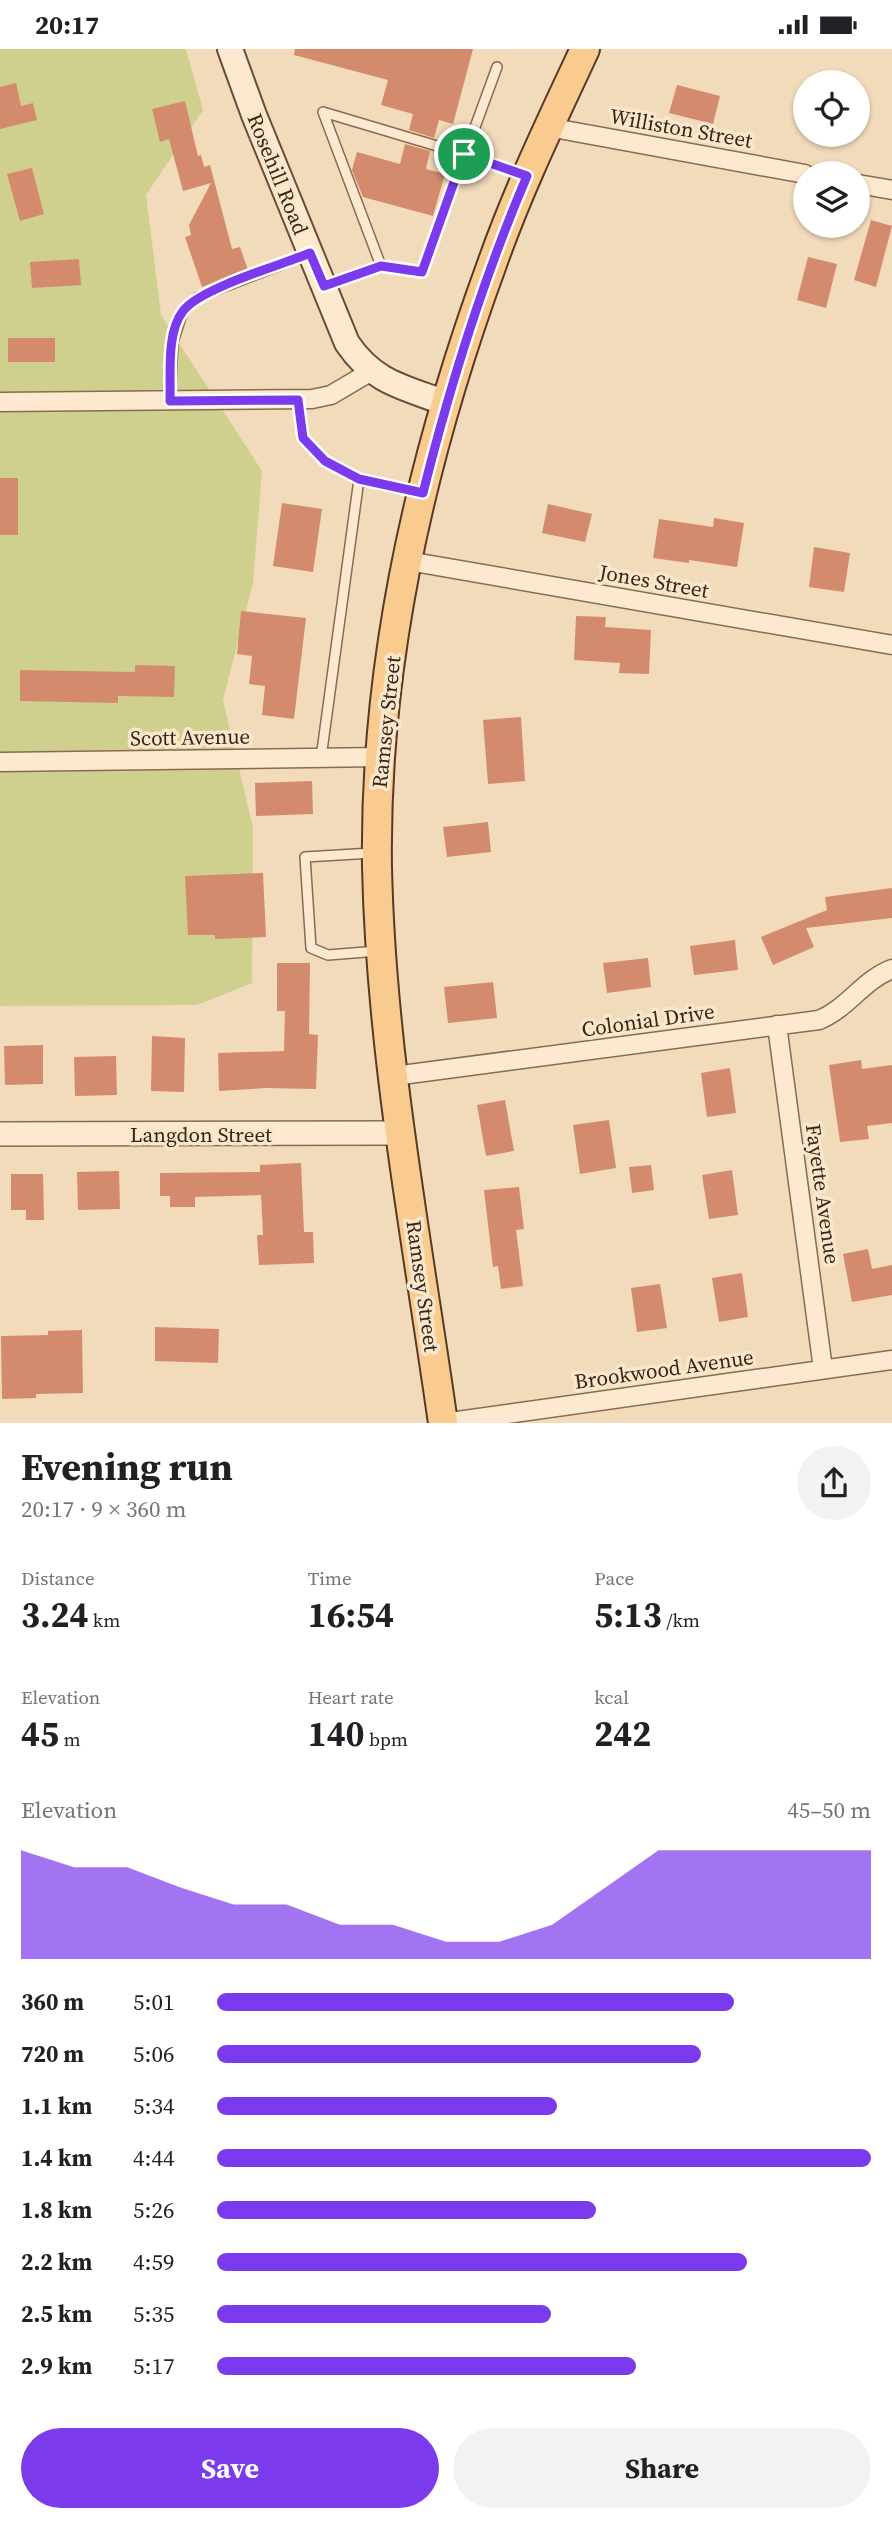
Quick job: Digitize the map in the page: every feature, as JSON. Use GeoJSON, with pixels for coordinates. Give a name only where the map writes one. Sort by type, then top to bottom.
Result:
{"type":"FeatureCollection","features":[{"type":"Feature","properties":{"kind":"main road","name":"Rosehill Road"},"geometry":{"type":"LineString","coordinates":[[230,49],[347,343],[370,372],[384,380],[446,403]]}},
{"type":"Feature","properties":{"kind":"main road","name":"Ramsey Street"},"geometry":{"type":"LineString","coordinates":[[443,1423],[394,1076],[381,951],[377,853],[381,757],[394,647],[408,561],[446,403],[492,263],[548,127],[584,49]]}},
{"type":"Feature","properties":{"kind":"street","name":"Williston Street"},"geometry":{"type":"LineString","coordinates":[[548,127],[793,172]]}},
{"type":"Feature","properties":{"kind":"street"},"geometry":{"type":"LineString","coordinates":[[870,186],[892,190]]}},
{"type":"Feature","properties":{"kind":"street"},"geometry":{"type":"LineString","coordinates":[[0,402],[298,400],[331,395],[370,372]]}},
{"type":"Feature","properties":{"kind":"street","name":"Jones Street"},"geometry":{"type":"LineString","coordinates":[[408,561],[892,645]]}},
{"type":"Feature","properties":{"kind":"street","name":"Scott Avenue"},"geometry":{"type":"LineString","coordinates":[[0,762],[381,757]]}},
{"type":"Feature","properties":{"kind":"street","name":"Colonial Drive"},"geometry":{"type":"LineString","coordinates":[[394,1076],[819,1020],[833,1014],[862,987],[892,969]]}},
{"type":"Feature","properties":{"kind":"street","name":"Fayette Avenue"},"geometry":{"type":"LineString","coordinates":[[777,1025],[823,1369]]}},
{"type":"Feature","properties":{"kind":"street","name":"Langdon Street"},"geometry":{"type":"LineString","coordinates":[[0,1134],[402,1133]]}},
{"type":"Feature","properties":{"kind":"street","name":"Brookwood Avenue"},"geometry":{"type":"LineString","coordinates":[[443,1423],[892,1360]]}},
{"type":"Feature","properties":{"kind":"lane"},"geometry":{"type":"LineString","coordinates":[[324,286],[381,266],[422,272],[496,67]]}},
{"type":"Feature","properties":{"kind":"lane"},"geometry":{"type":"LineString","coordinates":[[381,266],[323,112],[464,154],[527,176]]}},
{"type":"Feature","properties":{"kind":"lane"},"geometry":{"type":"LineString","coordinates":[[170,401],[173,342],[183,311],[198,297],[310,253]]}},
{"type":"Feature","properties":{"kind":"lane"},"geometry":{"type":"LineString","coordinates":[[298,400],[303,438],[325,461],[359,479],[423,493]]}},
{"type":"Feature","properties":{"kind":"lane"},"geometry":{"type":"LineString","coordinates":[[321,758],[359,479]]}},
{"type":"Feature","properties":{"kind":"lane"},"geometry":{"type":"LineString","coordinates":[[377,853],[306,857],[310,948],[328,955],[381,951]]}},
{"type":"Feature","properties":{"kind":"green space"},"geometry":{"type":"Polygon","coordinates":[[[0,49],[186,49],[203,110],[146,195],[161,315],[262,471],[253,583],[223,700],[253,828],[252,983],[197,1005],[0,1006],[0,49]]]}},
{"type":"Feature","properties":{"kind":"building"},"geometry":{"type":"Polygon","coordinates":[[[295,49],[473,49],[453,124],[439,120],[434,138],[409,130],[413,114],[381,105],[388,80],[294,55],[295,49]]]}},
{"type":"Feature","properties":{"kind":"building"},"geometry":{"type":"Polygon","coordinates":[[[16,83],[21,106],[33,103],[37,120],[0,129],[0,87],[16,83]]]}},
{"type":"Feature","properties":{"kind":"building"},"geometry":{"type":"Polygon","coordinates":[[[677,85],[720,96],[713,124],[669,113],[677,85]]]}},
{"type":"Feature","properties":{"kind":"building"},"geometry":{"type":"Polygon","coordinates":[[[185,101],[198,156],[201,155],[204,167],[210,165],[232,249],[240,247],[248,270],[202,287],[185,237],[191,235],[189,225],[211,183],[183,191],[169,139],[160,142],[152,109],[185,101]]]}},
{"type":"Feature","properties":{"kind":"building"},"geometry":{"type":"Polygon","coordinates":[[[405,144],[430,151],[426,169],[445,174],[433,216],[363,197],[352,170],[357,152],[400,164],[405,144]]]}},
{"type":"Feature","properties":{"kind":"building"},"geometry":{"type":"Polygon","coordinates":[[[32,168],[44,214],[20,221],[7,174],[32,168]]]}},
{"type":"Feature","properties":{"kind":"building"},"geometry":{"type":"Polygon","coordinates":[[[871,220],[892,226],[876,287],[854,280],[866,238],[870,238],[871,220]]]}},
{"type":"Feature","properties":{"kind":"building"},"geometry":{"type":"Polygon","coordinates":[[[808,257],[837,264],[826,308],[797,300],[808,257]]]}},
{"type":"Feature","properties":{"kind":"building"},"geometry":{"type":"Polygon","coordinates":[[[79,259],[81,285],[32,288],[30,262],[79,259]]]}},
{"type":"Feature","properties":{"kind":"building"},"geometry":{"type":"Polygon","coordinates":[[[8,338],[55,338],[55,362],[8,362],[8,338]]]}},
{"type":"Feature","properties":{"kind":"building"},"geometry":{"type":"Polygon","coordinates":[[[0,478],[18,478],[18,535],[0,535],[0,478]]]}},
{"type":"Feature","properties":{"kind":"building"},"geometry":{"type":"Polygon","coordinates":[[[282,503],[322,509],[313,572],[273,566],[282,503]]]}},
{"type":"Feature","properties":{"kind":"building"},"geometry":{"type":"Polygon","coordinates":[[[548,504],[592,514],[585,542],[542,533],[548,504]]]}},
{"type":"Feature","properties":{"kind":"building"},"geometry":{"type":"Polygon","coordinates":[[[714,518],[744,523],[737,567],[653,558],[659,519],[713,527],[714,518]]]}},
{"type":"Feature","properties":{"kind":"building"},"geometry":{"type":"Polygon","coordinates":[[[814,547],[850,553],[844,592],[809,587],[814,547]]]}},
{"type":"Feature","properties":{"kind":"building"},"geometry":{"type":"Polygon","coordinates":[[[241,611],[306,618],[294,719],[262,715],[265,686],[249,684],[252,656],[237,654],[241,611]]]}},
{"type":"Feature","properties":{"kind":"building"},"geometry":{"type":"Polygon","coordinates":[[[576,616],[606,617],[605,627],[651,630],[649,674],[619,673],[620,663],[574,660],[576,616]]]}},
{"type":"Feature","properties":{"kind":"building"},"geometry":{"type":"Polygon","coordinates":[[[135,665],[175,666],[174,697],[118,696],[118,703],[20,701],[20,670],[135,672],[135,665]]]}},
{"type":"Feature","properties":{"kind":"building"},"geometry":{"type":"Polygon","coordinates":[[[521,717],[525,781],[488,784],[483,720],[521,717]]]}},
{"type":"Feature","properties":{"kind":"building"},"geometry":{"type":"Polygon","coordinates":[[[312,781],[313,814],[256,816],[255,783],[312,781]]]}},
{"type":"Feature","properties":{"kind":"building"},"geometry":{"type":"Polygon","coordinates":[[[488,822],[491,852],[447,857],[443,827],[488,822]]]}},
{"type":"Feature","properties":{"kind":"building"},"geometry":{"type":"Polygon","coordinates":[[[263,873],[266,937],[215,939],[215,935],[188,935],[185,876],[263,873]]]}},
{"type":"Feature","properties":{"kind":"building"},"geometry":{"type":"Polygon","coordinates":[[[892,888],[892,918],[806,928],[814,947],[773,965],[761,937],[827,910],[825,897],[892,888]]]}},
{"type":"Feature","properties":{"kind":"building"},"geometry":{"type":"Polygon","coordinates":[[[735,940],[738,970],[694,975],[690,946],[735,940]]]}},
{"type":"Feature","properties":{"kind":"building"},"geometry":{"type":"Polygon","coordinates":[[[648,958],[651,987],[607,993],[603,963],[648,958]]]}},
{"type":"Feature","properties":{"kind":"building"},"geometry":{"type":"Polygon","coordinates":[[[277,963],[310,963],[309,1034],[318,1035],[316,1089],[219,1091],[218,1053],[284,1051],[285,1011],[277,1011],[277,963]]]}},
{"type":"Feature","properties":{"kind":"building"},"geometry":{"type":"Polygon","coordinates":[[[493,982],[497,1018],[448,1023],[444,987],[493,982]]]}},
{"type":"Feature","properties":{"kind":"building"},"geometry":{"type":"Polygon","coordinates":[[[152,1036],[185,1038],[184,1092],[151,1091],[152,1036]]]}},
{"type":"Feature","properties":{"kind":"building"},"geometry":{"type":"Polygon","coordinates":[[[43,1045],[43,1084],[5,1085],[4,1046],[43,1045]]]}},
{"type":"Feature","properties":{"kind":"building"},"geometry":{"type":"Polygon","coordinates":[[[116,1056],[117,1095],[75,1096],[74,1057],[116,1056]]]}},
{"type":"Feature","properties":{"kind":"building"},"geometry":{"type":"Polygon","coordinates":[[[861,1060],[862,1069],[892,1065],[892,1123],[867,1126],[869,1139],[840,1142],[829,1065],[861,1060]]]}},
{"type":"Feature","properties":{"kind":"building"},"geometry":{"type":"Polygon","coordinates":[[[730,1068],[736,1113],[707,1117],[701,1073],[730,1068]]]}},
{"type":"Feature","properties":{"kind":"building"},"geometry":{"type":"Polygon","coordinates":[[[505,1100],[514,1151],[486,1156],[477,1105],[505,1100]]]}},
{"type":"Feature","properties":{"kind":"building"},"geometry":{"type":"Polygon","coordinates":[[[609,1120],[616,1168],[580,1174],[573,1125],[609,1120]]]}},
{"type":"Feature","properties":{"kind":"building"},"geometry":{"type":"Polygon","coordinates":[[[301,1163],[304,1232],[313,1232],[314,1263],[259,1265],[257,1235],[263,1235],[261,1195],[195,1197],[195,1207],[170,1207],[170,1196],[160,1196],[160,1173],[260,1172],[260,1165],[301,1163]]]}},
{"type":"Feature","properties":{"kind":"building"},"geometry":{"type":"Polygon","coordinates":[[[651,1165],[654,1190],[632,1193],[629,1167],[651,1165]]]}},
{"type":"Feature","properties":{"kind":"building"},"geometry":{"type":"Polygon","coordinates":[[[732,1170],[738,1215],[709,1219],[702,1175],[732,1170]]]}},
{"type":"Feature","properties":{"kind":"building"},"geometry":{"type":"Polygon","coordinates":[[[119,1171],[120,1209],[78,1210],[77,1172],[119,1171]]]}},
{"type":"Feature","properties":{"kind":"building"},"geometry":{"type":"Polygon","coordinates":[[[11,1174],[43,1174],[44,1220],[26,1220],[26,1210],[11,1210],[11,1174]]]}},
{"type":"Feature","properties":{"kind":"building"},"geometry":{"type":"Polygon","coordinates":[[[519,1187],[524,1229],[516,1230],[523,1286],[501,1289],[498,1266],[493,1267],[484,1190],[519,1187]]]}},
{"type":"Feature","properties":{"kind":"building"},"geometry":{"type":"Polygon","coordinates":[[[868,1249],[872,1269],[892,1265],[892,1295],[852,1302],[843,1254],[868,1249]]]}},
{"type":"Feature","properties":{"kind":"building"},"geometry":{"type":"Polygon","coordinates":[[[742,1273],[748,1317],[719,1322],[712,1278],[742,1273]]]}},
{"type":"Feature","properties":{"kind":"building"},"geometry":{"type":"Polygon","coordinates":[[[660,1284],[667,1328],[637,1332],[631,1288],[660,1284]]]}},
{"type":"Feature","properties":{"kind":"building"},"geometry":{"type":"Polygon","coordinates":[[[155,1327],[219,1329],[218,1363],[155,1361],[155,1327]]]}},
{"type":"Feature","properties":{"kind":"building"},"geometry":{"type":"Polygon","coordinates":[[[82,1330],[83,1393],[36,1394],[36,1398],[2,1399],[1,1336],[48,1335],[48,1331],[82,1330]]]}},
{"type":"Feature","properties":{"kind":"route"},"geometry":{"type":"LineString","coordinates":[[464,154],[527,176],[492,263],[468,333],[446,403],[423,493],[359,479],[325,461],[303,438],[298,400],[170,401],[171,357],[176,326],[183,311],[198,297],[310,253],[324,286],[381,266],[422,272],[464,154]]}}]}
